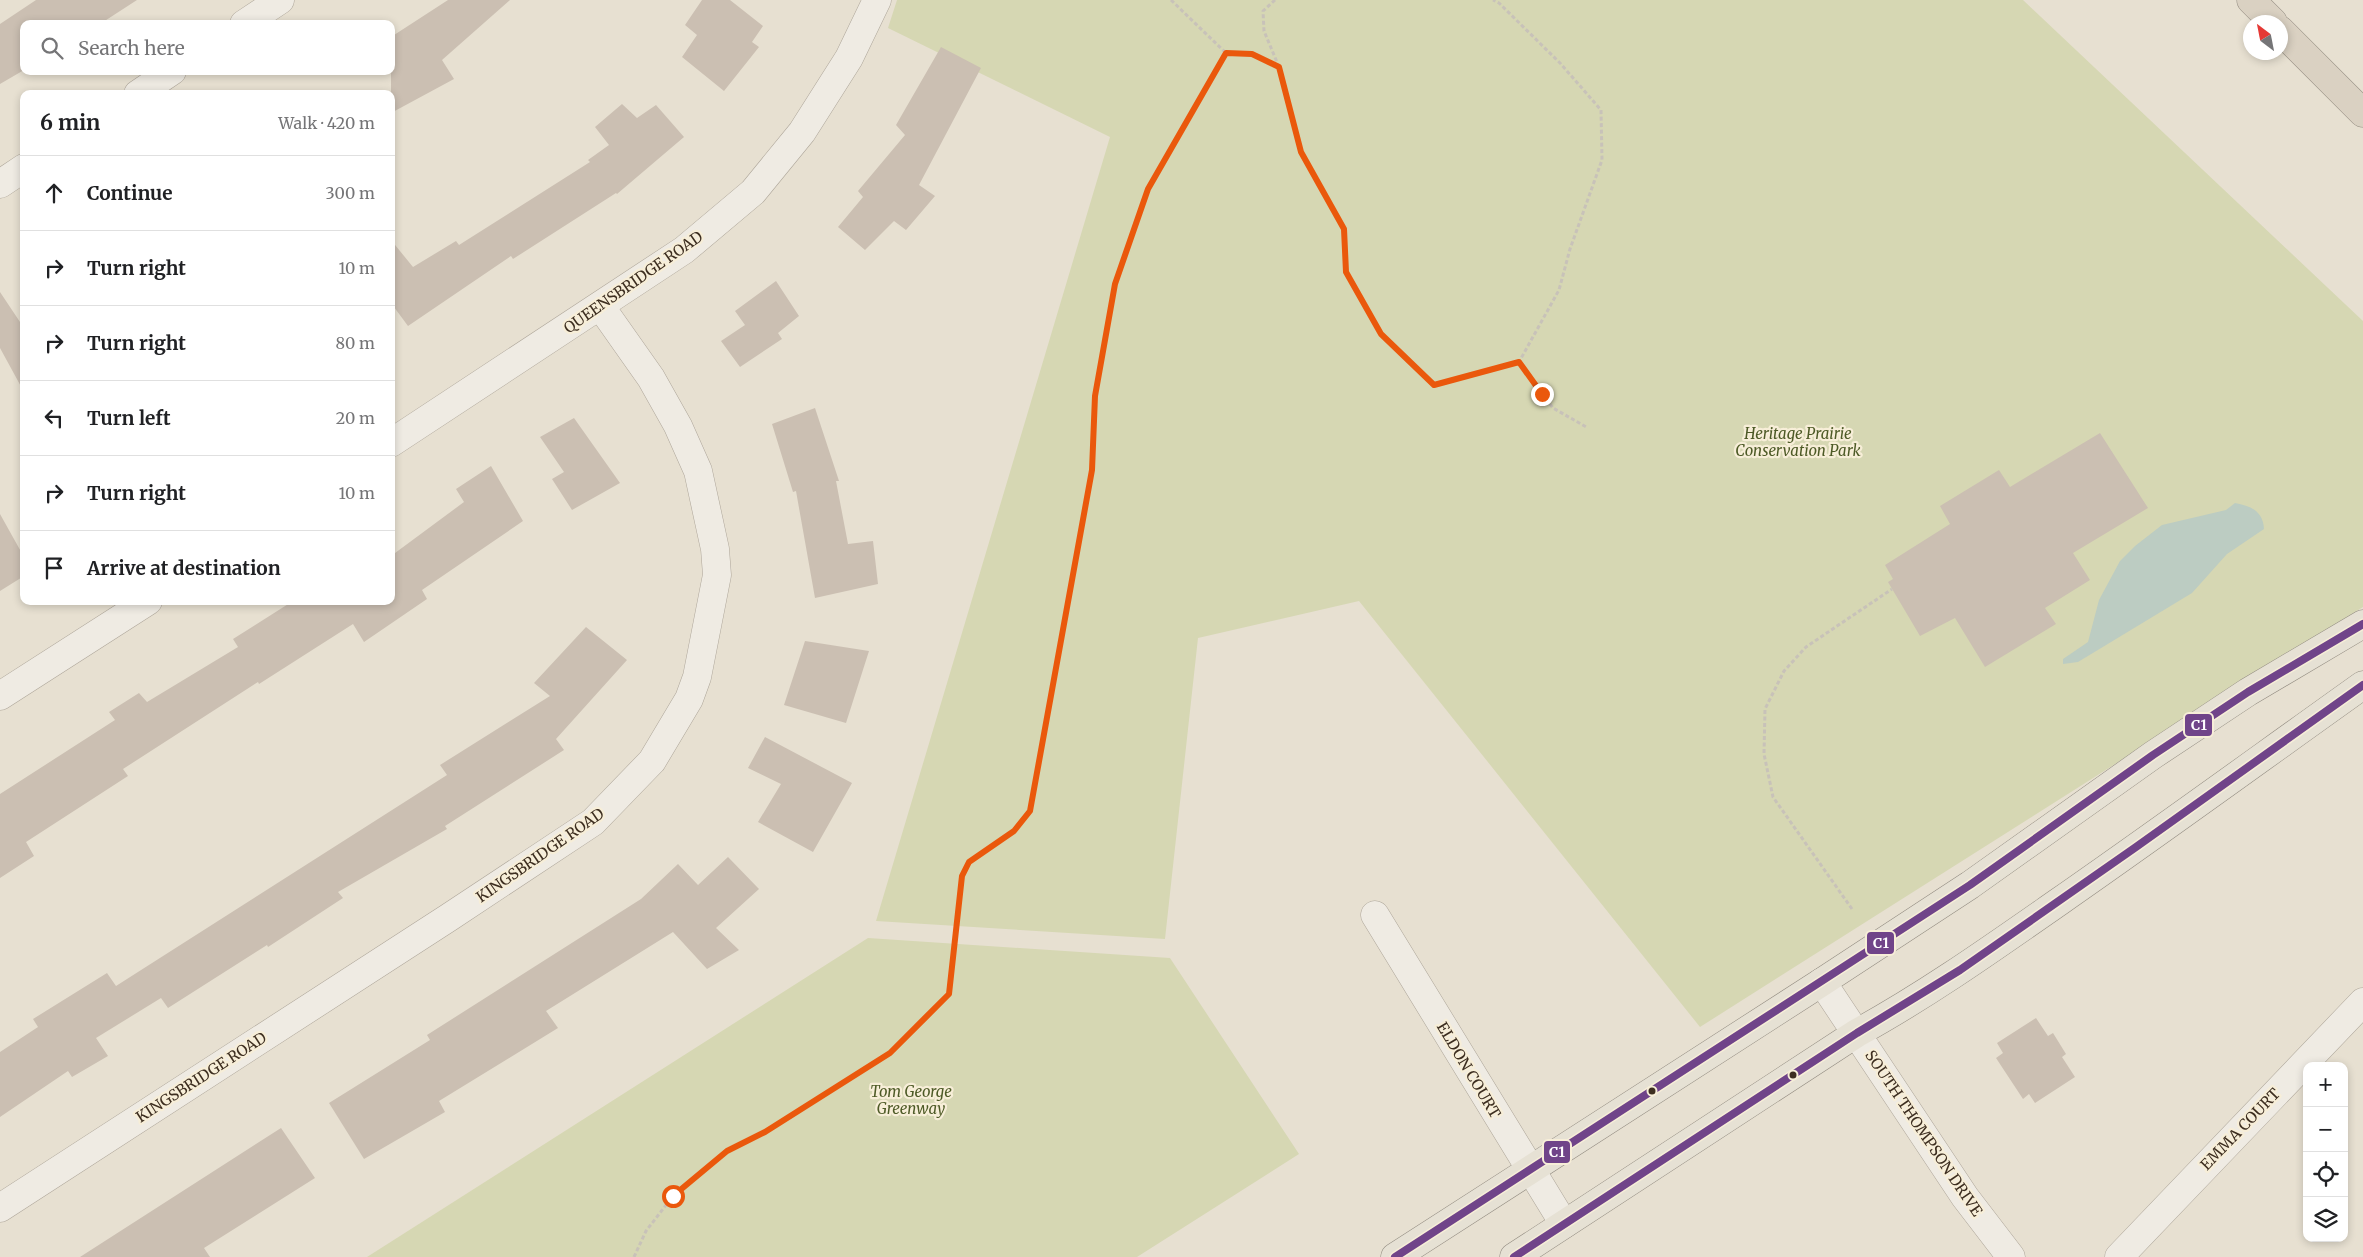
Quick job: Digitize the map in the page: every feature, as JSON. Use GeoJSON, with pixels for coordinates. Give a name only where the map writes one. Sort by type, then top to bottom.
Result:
{"type":"FeatureCollection","features":[{"type":"Feature","properties":{"kind":"highway"},"geometry":{"type":"LineString","coordinates":[[2251,0],[2267,15]]}},
{"type":"Feature","properties":{"kind":"highway"},"geometry":{"type":"LineString","coordinates":[[2288,38],[2363,113]]}},
{"type":"Feature","properties":{"kind":"main road"},"geometry":{"type":"LineString","coordinates":[[1395,1257],[1822,982],[1970,884],[2200,723],[2248,692],[2363,624]]}},
{"type":"Feature","properties":{"kind":"main road"},"geometry":{"type":"LineString","coordinates":[[1514,1257],[1857,1033],[1910,1004],[1946,980],[2141,844],[2363,685]]}},
{"type":"Feature","properties":{"kind":"street"},"geometry":{"type":"LineString","coordinates":[[250,20],[280,0]]}},
{"type":"Feature","properties":{"kind":"street","name":"QUEENSBRIDGE ROAD"},"geometry":{"type":"LineString","coordinates":[[395,440],[684,250],[753,192],[802,132],[849,58],[877,0]]}},
{"type":"Feature","properties":{"kind":"street"},"geometry":{"type":"LineString","coordinates":[[144,90],[166,75]]}},
{"type":"Feature","properties":{"kind":"street"},"geometry":{"type":"LineString","coordinates":[[0,184],[20,171]]}},
{"type":"Feature","properties":{"kind":"street","name":"KINGSBRIDGE ROAD"},"geometry":{"type":"LineString","coordinates":[[0,1208],[593,822],[652,761],[689,699],[697,677],[718,575],[716,549],[698,470],[678,426],[651,378],[601,306]]}},
{"type":"Feature","properties":{"kind":"street"},"geometry":{"type":"LineString","coordinates":[[0,696],[142,605]]}},
{"type":"Feature","properties":{"kind":"street","name":"ELDON COURT"},"geometry":{"type":"LineString","coordinates":[[1375,915],[1564,1224]]}},
{"type":"Feature","properties":{"kind":"street","name":"SOUTH THOMPSON DRIVE"},"geometry":{"type":"LineString","coordinates":[[1822,982],[1966,1198],[2011,1257]]}},
{"type":"Feature","properties":{"kind":"street","name":"EMMA COURT"},"geometry":{"type":"LineString","coordinates":[[2119,1257],[2363,1002]]}},
{"type":"Feature","properties":{"kind":"path"},"geometry":{"type":"LineString","coordinates":[[1171,0],[1226,53],[1252,54],[1279,67]]}},
{"type":"Feature","properties":{"kind":"path"},"geometry":{"type":"LineString","coordinates":[[1276,0],[1264,11],[1264,31],[1279,67],[1301,152],[1344,229],[1346,272],[1381,334],[1434,385],[1519,362],[1559,290],[1570,249],[1602,160],[1601,110],[1560,63],[1493,0]]}},
{"type":"Feature","properties":{"kind":"path"},"geometry":{"type":"LineString","coordinates":[[634,1257],[646,1231],[673,1196],[727,1151],[765,1132],[890,1053],[949,994],[962,876],[969,862],[1014,831],[1030,811],[1092,470],[1095,396],[1115,284],[1148,189],[1226,53]]}},
{"type":"Feature","properties":{"kind":"path"},"geometry":{"type":"LineString","coordinates":[[1519,362],[1553,408],[1588,428]]}},
{"type":"Feature","properties":{"kind":"path"},"geometry":{"type":"LineString","coordinates":[[1852,909],[1773,797],[1764,754],[1765,710],[1784,671],[1806,646],[1892,589]]}},
{"type":"Feature","properties":{"kind":"green space","name":"Heritage Prairie Conservation Park"},"geometry":{"type":"Polygon","coordinates":[[[897,0],[2023,0],[2363,321],[2363,607],[1700,1027],[1359,601],[1198,638],[1165,939],[876,921],[1110,137],[888,28],[897,0]]]}},
{"type":"Feature","properties":{"kind":"green space","name":"Tom George Greenway"},"geometry":{"type":"Polygon","coordinates":[[[868,938],[1170,958],[1299,1154],[1137,1257],[367,1257],[868,938]]]}},
{"type":"Feature","properties":{"kind":"shaded area"},"geometry":{"type":"Polygon","coordinates":[[[2235,503],[2255,510],[2261,518],[2264,529],[2227,554],[2192,593],[2078,662],[2063,664],[2063,659],[2088,642],[2099,600],[2120,561],[2135,546],[2162,525],[2226,510],[2235,503]]]}},
{"type":"Feature","properties":{"kind":"building"},"geometry":{"type":"Polygon","coordinates":[[[36,0],[137,0],[106,20],[20,20],[20,72],[0,84],[0,24],[36,0]]]}},
{"type":"Feature","properties":{"kind":"building"},"geometry":{"type":"Polygon","coordinates":[[[448,0],[510,0],[442,60],[454,79],[395,111],[395,90],[391,90],[391,75],[395,75],[395,34],[448,0]]]}},
{"type":"Feature","properties":{"kind":"building"},"geometry":{"type":"Polygon","coordinates":[[[702,0],[730,0],[763,26],[752,42],[759,47],[724,91],[682,57],[697,35],[685,25],[702,0]]]}},
{"type":"Feature","properties":{"kind":"building"},"geometry":{"type":"Polygon","coordinates":[[[941,47],[981,68],[919,185],[935,196],[906,230],[894,221],[865,250],[838,227],[863,197],[858,191],[905,135],[896,125],[941,47]]]}},
{"type":"Feature","properties":{"kind":"building"},"geometry":{"type":"Polygon","coordinates":[[[622,104],[637,118],[656,105],[684,137],[617,194],[513,259],[511,256],[408,326],[395,308],[395,245],[413,267],[456,241],[459,245],[590,162],[588,160],[609,145],[595,127],[622,104]]]}},
{"type":"Feature","properties":{"kind":"building"},"geometry":{"type":"Polygon","coordinates":[[[776,281],[799,316],[778,333],[782,339],[740,367],[721,341],[745,325],[735,311],[776,281]]]}},
{"type":"Feature","properties":{"kind":"building"},"geometry":{"type":"Polygon","coordinates":[[[0,292],[20,322],[20,385],[0,348],[0,292]]]}},
{"type":"Feature","properties":{"kind":"building"},"geometry":{"type":"Polygon","coordinates":[[[815,408],[839,481],[836,481],[848,544],[873,541],[878,584],[815,598],[796,491],[793,492],[772,424],[815,408]]]}},
{"type":"Feature","properties":{"kind":"building"},"geometry":{"type":"Polygon","coordinates":[[[574,418],[620,483],[572,510],[552,479],[564,472],[540,437],[574,418]]]}},
{"type":"Feature","properties":{"kind":"building"},"geometry":{"type":"Polygon","coordinates":[[[2100,433],[2148,508],[2073,553],[2090,580],[2045,608],[2056,624],[1985,667],[1955,618],[1920,636],[1888,582],[1893,579],[1885,565],[1950,524],[1940,506],[1999,470],[2010,487],[2100,433]]]}},
{"type":"Feature","properties":{"kind":"building"},"geometry":{"type":"Polygon","coordinates":[[[491,466],[523,521],[422,590],[427,599],[364,642],[353,624],[259,684],[258,682],[123,769],[128,776],[26,842],[34,856],[0,878],[0,794],[115,720],[109,712],[139,693],[147,702],[238,647],[233,639],[287,605],[395,605],[395,553],[464,502],[456,489],[491,466]]]}},
{"type":"Feature","properties":{"kind":"building"},"geometry":{"type":"Polygon","coordinates":[[[0,514],[20,550],[20,578],[0,591],[0,514]]]}},
{"type":"Feature","properties":{"kind":"building"},"geometry":{"type":"Polygon","coordinates":[[[586,627],[627,660],[556,739],[564,750],[445,826],[447,829],[338,892],[343,898],[268,947],[267,945],[168,1008],[161,998],[96,1038],[108,1056],[72,1077],[68,1071],[0,1117],[0,1052],[38,1027],[33,1019],[107,973],[116,986],[447,775],[440,765],[550,696],[534,683],[586,627]]]}},
{"type":"Feature","properties":{"kind":"building"},"geometry":{"type":"Polygon","coordinates":[[[805,641],[869,651],[846,723],[784,705],[805,641]]]}},
{"type":"Feature","properties":{"kind":"building"},"geometry":{"type":"Polygon","coordinates":[[[765,737],[852,783],[813,852],[758,822],[781,784],[748,768],[765,737]]]}},
{"type":"Feature","properties":{"kind":"building"},"geometry":{"type":"Polygon","coordinates":[[[728,857],[759,889],[716,928],[739,950],[707,969],[673,932],[546,1011],[558,1028],[439,1101],[445,1112],[364,1159],[329,1103],[430,1040],[427,1035],[641,899],[678,864],[698,885],[728,857]]]}},
{"type":"Feature","properties":{"kind":"building"},"geometry":{"type":"Polygon","coordinates":[[[2036,1018],[2048,1036],[2053,1033],[2066,1054],[2062,1057],[2075,1077],[2035,1103],[2029,1094],[2023,1099],[1996,1058],[2003,1053],[1997,1043],[2036,1018]]]}},
{"type":"Feature","properties":{"kind":"building"},"geometry":{"type":"Polygon","coordinates":[[[281,1128],[315,1178],[204,1248],[210,1257],[80,1257],[281,1128]]]}},
{"type":"Feature","properties":{"kind":"transit line","name":"C1"},"geometry":{"type":"LineString","coordinates":[[1395,1257],[1970,885],[2153,755],[2248,692],[2363,624]]}},
{"type":"Feature","properties":{"kind":"transit line","name":"C1"},"geometry":{"type":"LineString","coordinates":[[1514,1257],[1857,1033],[1960,970],[2363,685]]}},
{"type":"Feature","properties":{"kind":"route"},"geometry":{"type":"LineString","coordinates":[[673,1196],[727,1151],[765,1132],[890,1053],[949,994],[962,876],[969,862],[1014,831],[1030,811],[1045,738],[1092,470],[1095,396],[1115,284],[1148,189],[1226,53],[1252,54],[1266,59],[1279,67],[1301,152],[1344,229],[1346,272],[1381,334],[1434,385],[1519,362],[1542,394]]}}]}
